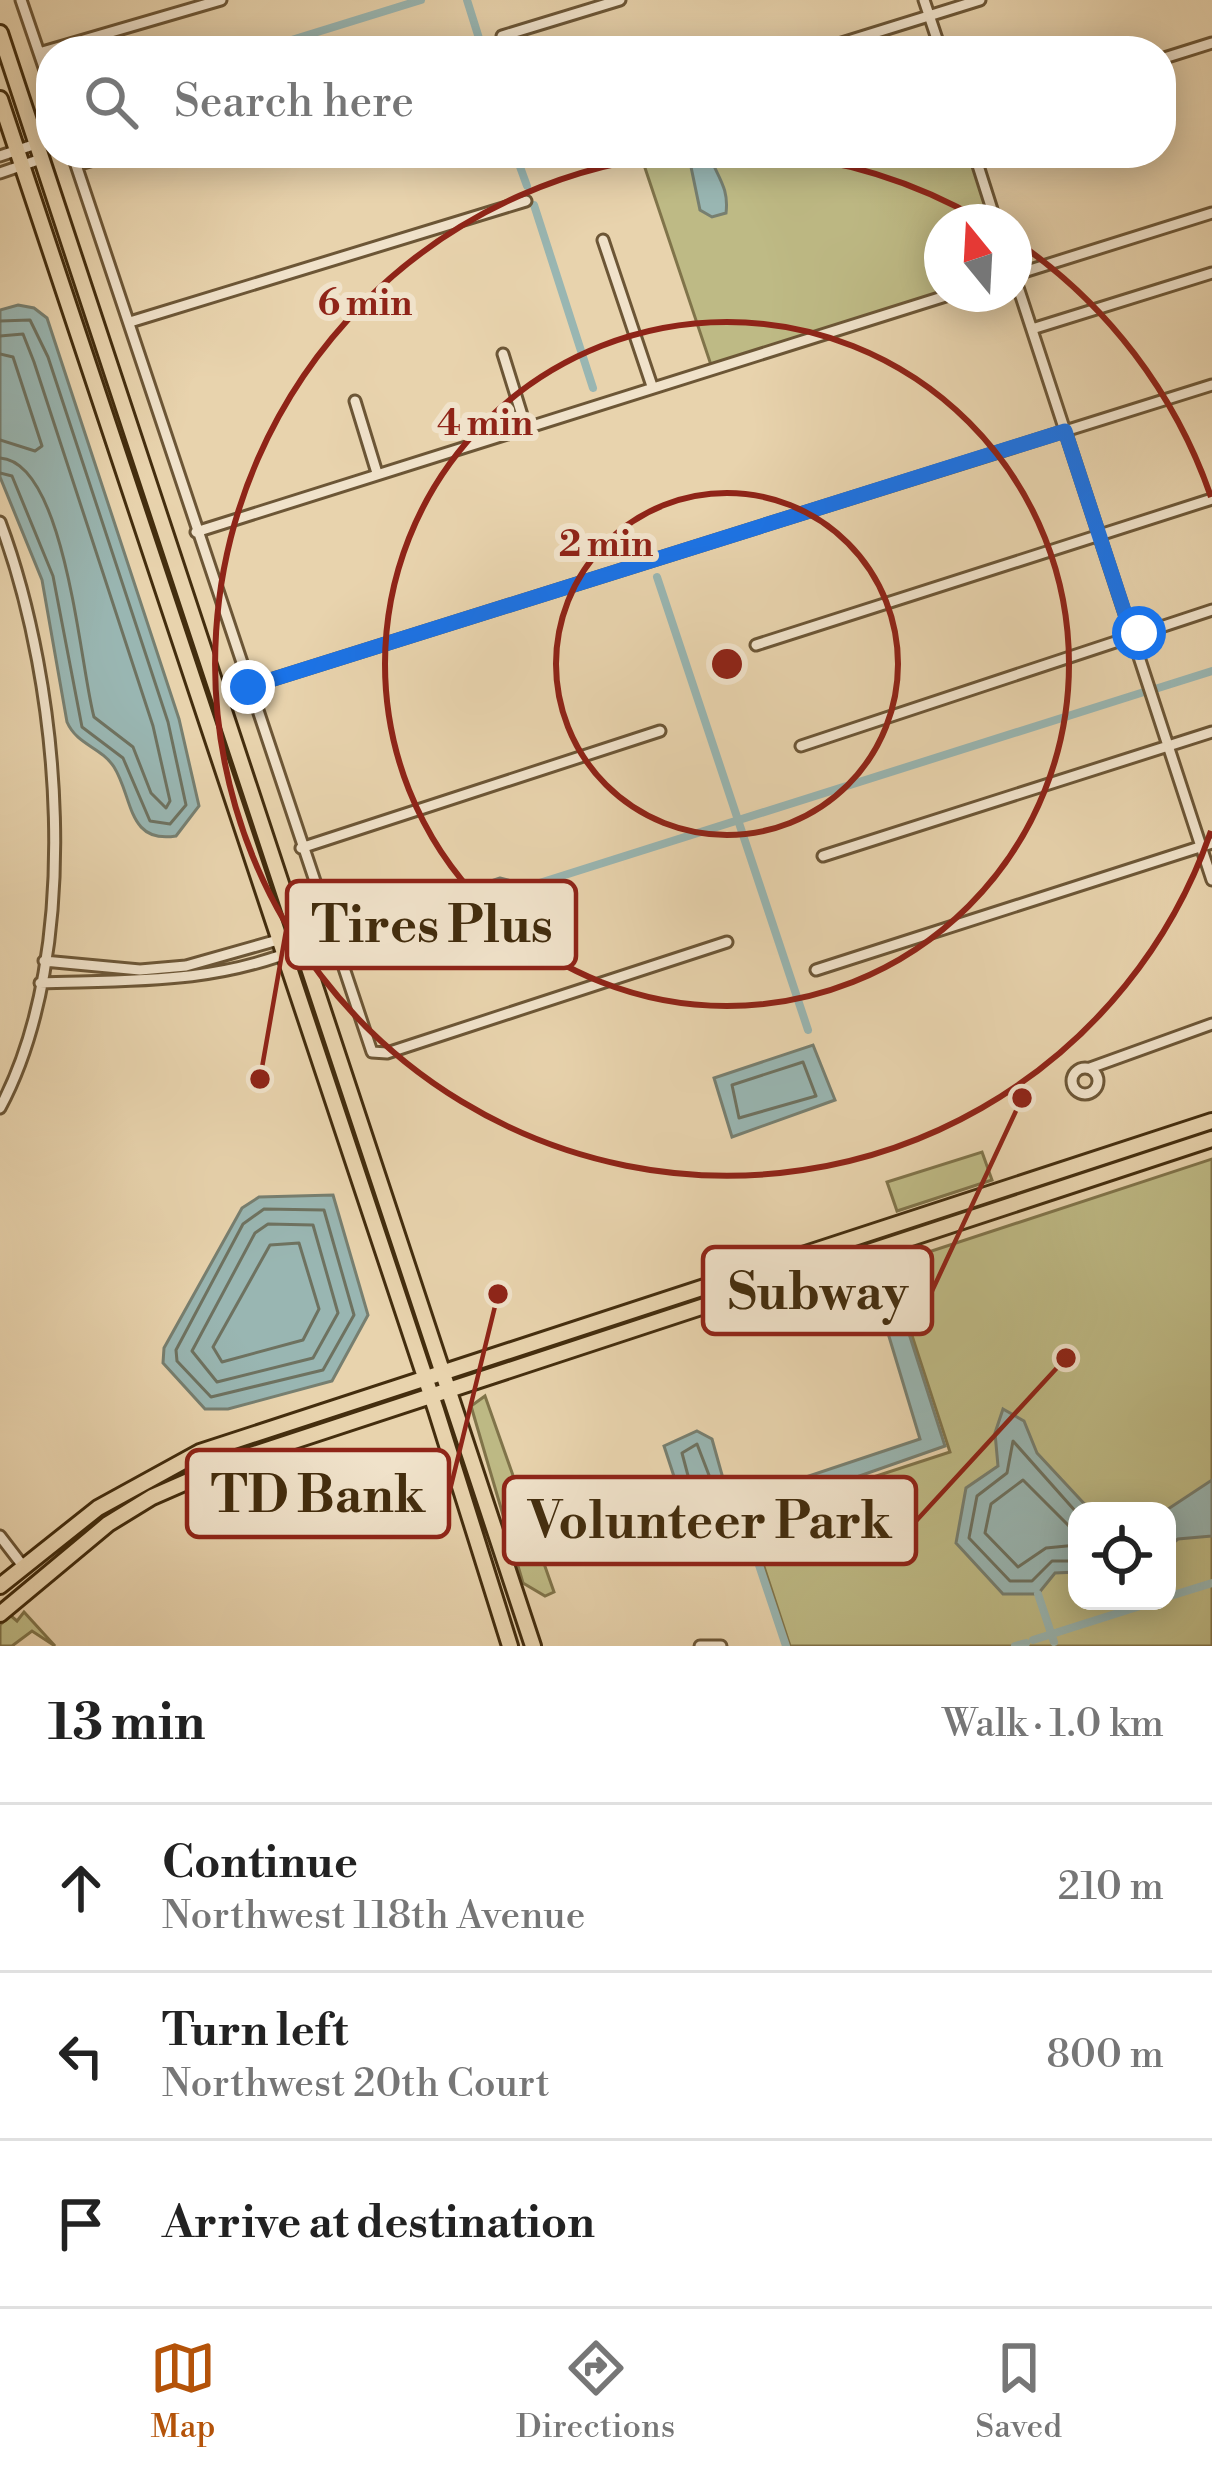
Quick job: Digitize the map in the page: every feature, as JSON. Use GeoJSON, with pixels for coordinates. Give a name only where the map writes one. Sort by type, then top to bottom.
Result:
{"type":"FeatureCollection","features":[{"type":"Feature","properties":{"kind":"highway"},"geometry":{"type":"LineString","coordinates":[[0,33],[36,143]]}},
{"type":"Feature","properties":{"kind":"highway"},"geometry":{"type":"LineString","coordinates":[[0,99],[510,1646]]}},
{"type":"Feature","properties":{"kind":"highway"},"geometry":{"type":"LineString","coordinates":[[44,168],[452,1388],[532,1646]]}},
{"type":"Feature","properties":{"kind":"highway"},"geometry":{"type":"LineString","coordinates":[[2,1578],[98,1508],[190,1457],[424,1375],[1212,1121]]}},
{"type":"Feature","properties":{"kind":"highway"},"geometry":{"type":"LineString","coordinates":[[0,1614],[62,1557],[152,1497],[239,1459],[1212,1139]]}},
{"type":"Feature","properties":{"kind":"street"},"geometry":{"type":"LineString","coordinates":[[21,0],[36,44]]}},
{"type":"Feature","properties":{"kind":"street"},"geometry":{"type":"LineString","coordinates":[[97,36],[221,0]]}},
{"type":"Feature","properties":{"kind":"street"},"geometry":{"type":"LineString","coordinates":[[505,36],[620,0]]}},
{"type":"Feature","properties":{"kind":"street"},"geometry":{"type":"LineString","coordinates":[[924,0],[936,36]]}},
{"type":"Feature","properties":{"kind":"street"},"geometry":{"type":"LineString","coordinates":[[862,36],[980,0]]}},
{"type":"Feature","properties":{"kind":"street"},"geometry":{"type":"LineString","coordinates":[[1176,54],[1212,43]]}},
{"type":"Feature","properties":{"kind":"street"},"geometry":{"type":"LineString","coordinates":[[0,173],[36,153]]}},
{"type":"Feature","properties":{"kind":"street"},"geometry":{"type":"LineString","coordinates":[[0,155],[20,158]]}},
{"type":"Feature","properties":{"kind":"street"},"geometry":{"type":"LineString","coordinates":[[77,168],[372,1052],[387,1053],[728,942]]}},
{"type":"Feature","properties":{"kind":"street"},"geometry":{"type":"LineString","coordinates":[[979,168],[990,204]]}},
{"type":"Feature","properties":{"kind":"street"},"geometry":{"type":"LineString","coordinates":[[130,322],[526,201]]}},
{"type":"Feature","properties":{"kind":"street"},"geometry":{"type":"LineString","coordinates":[[1032,269],[1212,214]]}},
{"type":"Feature","properties":{"kind":"street"},"geometry":{"type":"LineString","coordinates":[[603,240],[652,386]]}},
{"type":"Feature","properties":{"kind":"street"},"geometry":{"type":"LineString","coordinates":[[1031,329],[1212,273]]}},
{"type":"Feature","properties":{"kind":"street"},"geometry":{"type":"LineString","coordinates":[[196,532],[924,303]]}},
{"type":"Feature","properties":{"kind":"street"},"geometry":{"type":"LineString","coordinates":[[1026,312],[1167,744],[1206,845],[1212,880]]}},
{"type":"Feature","properties":{"kind":"street"},"geometry":{"type":"LineString","coordinates":[[503,355],[526,428]]}},
{"type":"Feature","properties":{"kind":"street"},"geometry":{"type":"LineString","coordinates":[[248,687],[1212,385]]}},
{"type":"Feature","properties":{"kind":"street"},"geometry":{"type":"LineString","coordinates":[[355,401],[377,473]]}},
{"type":"Feature","properties":{"kind":"street"},"geometry":{"type":"LineString","coordinates":[[756,645],[1212,499]]}},
{"type":"Feature","properties":{"kind":"street"},"geometry":{"type":"LineString","coordinates":[[0,522],[39,668],[53,862],[40,983],[22,1058],[0,1108]]}},
{"type":"Feature","properties":{"kind":"street"},"geometry":{"type":"LineString","coordinates":[[801,746],[1212,610]]}},
{"type":"Feature","properties":{"kind":"street"},"geometry":{"type":"LineString","coordinates":[[301,848],[660,730]]}},
{"type":"Feature","properties":{"kind":"street"},"geometry":{"type":"LineString","coordinates":[[823,856],[1212,732]]}},
{"type":"Feature","properties":{"kind":"street"},"geometry":{"type":"LineString","coordinates":[[816,970],[1206,845]]}},
{"type":"Feature","properties":{"kind":"street"},"geometry":{"type":"LineString","coordinates":[[40,983],[192,979],[301,940]]}},
{"type":"Feature","properties":{"kind":"street"},"geometry":{"type":"LineString","coordinates":[[44,961],[140,970],[282,948]]}},
{"type":"Feature","properties":{"kind":"street"},"geometry":{"type":"LineString","coordinates":[[1090,1068],[1212,1024]]}},
{"type":"Feature","properties":{"kind":"street"},"geometry":{"type":"LineString","coordinates":[[0,1537],[22,1566]]}},
{"type":"Feature","properties":{"kind":"street"},"geometry":{"type":"LineString","coordinates":[[700,1646],[721,1646]]}},
{"type":"Feature","properties":{"kind":"shaded area"},"geometry":{"type":"Polygon","coordinates":[[[645,168],[974,168],[985,204],[924,204],[924,299],[711,365],[645,168]]]}},
{"type":"Feature","properties":{"kind":"shaded area"},"geometry":{"type":"Polygon","coordinates":[[[982,1152],[992,1180],[897,1211],[887,1182],[982,1152]]]}},
{"type":"Feature","properties":{"kind":"shaded area"},"geometry":{"type":"Polygon","coordinates":[[[1212,1159],[1212,1646],[790,1646],[748,1518],[950,1452],[889,1265],[1212,1159]]]}},
{"type":"Feature","properties":{"kind":"shaded area"},"geometry":{"type":"Polygon","coordinates":[[[485,1396],[554,1592],[545,1596],[523,1583],[471,1406],[485,1396]]]}},
{"type":"Feature","properties":{"kind":"shaded area"},"geometry":{"type":"Polygon","coordinates":[[[24,1612],[55,1646],[32,1631],[12,1646],[0,1646],[0,1625],[10,1615],[17,1621],[24,1612]]]}},
{"type":"Feature","properties":{"kind":"water"},"geometry":{"type":"Polygon","coordinates":[[[691,168],[715,168],[726,197],[726,213],[712,217],[700,210],[691,168]]]}},
{"type":"Feature","properties":{"kind":"water"},"geometry":{"type":"Polygon","coordinates":[[[18,305],[34,308],[47,318],[179,719],[199,806],[176,836],[160,837],[140,826],[114,767],[67,722],[42,580],[0,477],[0,310],[18,305]]]}},
{"type":"Feature","properties":{"kind":"water"},"geometry":{"type":"Polygon","coordinates":[[[500,878],[530,886],[364,947],[347,947],[347,927],[365,918],[500,878]]]}},
{"type":"Feature","properties":{"kind":"water"},"geometry":{"type":"Polygon","coordinates":[[[813,1045],[835,1100],[732,1137],[714,1078],[813,1045]]]}},
{"type":"Feature","properties":{"kind":"water"},"geometry":{"type":"Polygon","coordinates":[[[333,1195],[368,1315],[332,1381],[228,1409],[205,1409],[163,1363],[164,1348],[242,1208],[259,1197],[333,1195]]]}},
{"type":"Feature","properties":{"kind":"water"},"geometry":{"type":"Polygon","coordinates":[[[888,1268],[945,1446],[751,1514],[744,1512],[741,1501],[746,1497],[920,1439],[871,1277],[888,1268]]]}},
{"type":"Feature","properties":{"kind":"water"},"geometry":{"type":"Polygon","coordinates":[[[1003,1409],[1024,1421],[1037,1453],[1083,1502],[1068,1502],[1068,1572],[1055,1573],[1038,1594],[1003,1594],[956,1543],[966,1488],[998,1466],[995,1433],[1003,1409]]]}},
{"type":"Feature","properties":{"kind":"water"},"geometry":{"type":"Polygon","coordinates":[[[697,1431],[712,1439],[731,1507],[694,1520],[687,1516],[664,1446],[697,1431]]]}},
{"type":"Feature","properties":{"kind":"water"},"geometry":{"type":"Polygon","coordinates":[[[1212,1480],[1212,1536],[1176,1541],[1176,1504],[1212,1480]]]}},
{"type":"Feature","properties":{"kind":"waterway"},"geometry":{"type":"LineString","coordinates":[[305,36],[421,0]]}},
{"type":"Feature","properties":{"kind":"waterway"},"geometry":{"type":"LineString","coordinates":[[467,0],[478,36]]}},
{"type":"Feature","properties":{"kind":"waterway"},"geometry":{"type":"LineString","coordinates":[[520,168],[527,186]]}},
{"type":"Feature","properties":{"kind":"waterway"},"geometry":{"type":"LineString","coordinates":[[534,205],[593,388]]}},
{"type":"Feature","properties":{"kind":"waterway"},"geometry":{"type":"LineString","coordinates":[[657,577],[808,1030]]}},
{"type":"Feature","properties":{"kind":"waterway"},"geometry":{"type":"LineString","coordinates":[[1155,689],[1212,671]]}},
{"type":"Feature","properties":{"kind":"waterway"},"geometry":{"type":"LineString","coordinates":[[530,886],[1144,692]]}},
{"type":"Feature","properties":{"kind":"waterway"},"geometry":{"type":"LineString","coordinates":[[749,1505],[743,1517],[786,1646]]}},
{"type":"Feature","properties":{"kind":"waterway"},"geometry":{"type":"LineString","coordinates":[[1176,1594],[1212,1583]]}},
{"type":"Feature","properties":{"kind":"waterway"},"geometry":{"type":"LineString","coordinates":[[1038,1594],[1054,1642]]}},
{"type":"Feature","properties":{"kind":"waterway"},"geometry":{"type":"LineString","coordinates":[[1033,1640],[1128,1610]]}},
{"type":"Feature","properties":{"kind":"waterway"},"geometry":{"type":"LineString","coordinates":[[1015,1646],[1026,1643]]}},
{"type":"Feature","properties":{"kind":"place","name":"Tires Plus"},"geometry":{"type":"Point","coordinates":[260,1079]}},
{"type":"Feature","properties":{"kind":"place","name":"Subway"},"geometry":{"type":"Point","coordinates":[1022,1098]}},
{"type":"Feature","properties":{"kind":"place","name":"TD Bank"},"geometry":{"type":"Point","coordinates":[498,1294]}},
{"type":"Feature","properties":{"kind":"place","name":"Volunteer Park"},"geometry":{"type":"Point","coordinates":[1066,1358]}},
{"type":"Feature","properties":{"kind":"route"},"geometry":{"type":"LineString","coordinates":[[248,687],[1065,431],[1133,638],[1139,633]]}}]}
